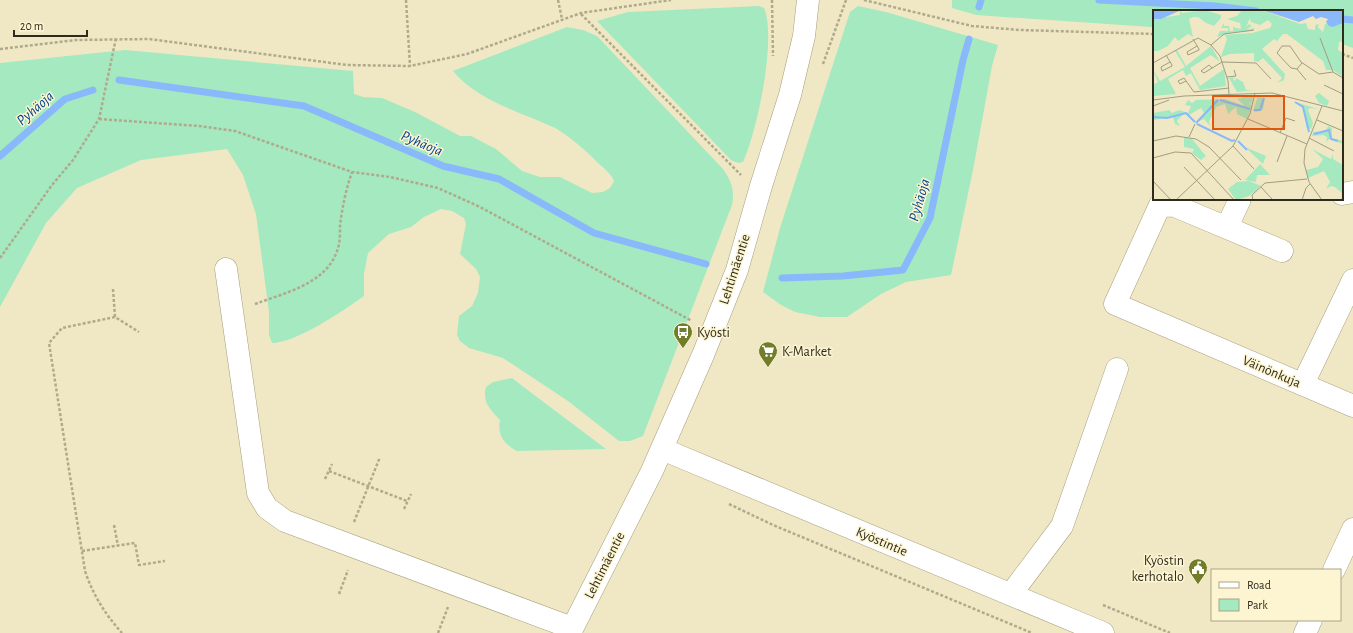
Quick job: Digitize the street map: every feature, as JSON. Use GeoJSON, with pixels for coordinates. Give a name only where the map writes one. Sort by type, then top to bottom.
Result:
{"type":"FeatureCollection","features":[{"type":"Feature","properties":{"kind":"street","name":"Lehtimäentie"},"geometry":{"type":"LineString","coordinates":[[571,631],[662,449],[703,355],[702,325],[737,270],[761,186],[790,94],[805,31],[808,0]]}},
{"type":"Feature","properties":{"kind":"street"},"geometry":{"type":"LineString","coordinates":[[1343,194],[1353,192]]}},
{"type":"Feature","properties":{"kind":"street"},"geometry":{"type":"LineString","coordinates":[[1240,200],[1227,227],[1282,251]]}},
{"type":"Feature","properties":{"kind":"street","name":"Väinönkuja"},"geometry":{"type":"LineString","coordinates":[[1227,227],[1175,206],[1160,205],[1115,304],[1353,406]]}},
{"type":"Feature","properties":{"kind":"street"},"geometry":{"type":"LineString","coordinates":[[226,269],[258,493],[267,508],[285,520],[456,585],[571,631]]}},
{"type":"Feature","properties":{"kind":"street"},"geometry":{"type":"LineString","coordinates":[[1303,384],[1353,280]]}},
{"type":"Feature","properties":{"kind":"street"},"geometry":{"type":"LineString","coordinates":[[1011,594],[1062,526],[1117,370]]}},
{"type":"Feature","properties":{"kind":"street","name":"Kyöstintie"},"geometry":{"type":"LineString","coordinates":[[662,449],[1103,633]]}},
{"type":"Feature","properties":{"kind":"street"},"geometry":{"type":"LineString","coordinates":[[1334,569],[1353,529]]}},
{"type":"Feature","properties":{"kind":"street"},"geometry":{"type":"LineString","coordinates":[[1305,633],[1311,621]]}},
{"type":"Feature","properties":{"kind":"path"},"geometry":{"type":"LineString","coordinates":[[406,0],[410,66]]}},
{"type":"Feature","properties":{"kind":"path"},"geometry":{"type":"LineString","coordinates":[[558,0],[562,19]]}},
{"type":"Feature","properties":{"kind":"path"},"geometry":{"type":"LineString","coordinates":[[0,49],[76,40],[116,38],[149,39],[347,65],[410,66],[467,54],[581,13],[671,0]]}},
{"type":"Feature","properties":{"kind":"path"},"geometry":{"type":"LineString","coordinates":[[772,0],[773,59]]}},
{"type":"Feature","properties":{"kind":"path"},"geometry":{"type":"LineString","coordinates":[[823,65],[846,0]]}},
{"type":"Feature","properties":{"kind":"path"},"geometry":{"type":"LineString","coordinates":[[864,0],[972,26],[1020,30],[1153,34]]}},
{"type":"Feature","properties":{"kind":"path"},"geometry":{"type":"LineString","coordinates":[[581,13],[741,176]]}},
{"type":"Feature","properties":{"kind":"path"},"geometry":{"type":"LineString","coordinates":[[0,258],[52,185],[73,160],[99,119],[116,38]]}},
{"type":"Feature","properties":{"kind":"path"},"geometry":{"type":"LineString","coordinates":[[1343,54],[1353,58]]}},
{"type":"Feature","properties":{"kind":"path"},"geometry":{"type":"LineString","coordinates":[[99,119],[199,126],[235,131],[352,172],[390,177],[438,188],[480,207],[702,325]]}},
{"type":"Feature","properties":{"kind":"path"},"geometry":{"type":"LineString","coordinates":[[258,303],[318,278],[332,264],[339,244],[340,225],[348,183],[352,172]]}},
{"type":"Feature","properties":{"kind":"path"},"geometry":{"type":"LineString","coordinates":[[112,289],[115,318]]}},
{"type":"Feature","properties":{"kind":"path"},"geometry":{"type":"LineString","coordinates":[[696,314],[702,325]]}},
{"type":"Feature","properties":{"kind":"path"},"geometry":{"type":"LineString","coordinates":[[122,633],[98,603],[91,590],[85,571],[49,343],[62,328],[115,318],[139,332]]}},
{"type":"Feature","properties":{"kind":"path"},"geometry":{"type":"LineString","coordinates":[[690,328],[702,325]]}},
{"type":"Feature","properties":{"kind":"path"},"geometry":{"type":"LineString","coordinates":[[346,543],[380,457]]}},
{"type":"Feature","properties":{"kind":"path"},"geometry":{"type":"LineString","coordinates":[[326,479],[332,464]]}},
{"type":"Feature","properties":{"kind":"path"},"geometry":{"type":"LineString","coordinates":[[329,471],[407,501]]}},
{"type":"Feature","properties":{"kind":"path"},"geometry":{"type":"LineString","coordinates":[[404,509],[410,494]]}},
{"type":"Feature","properties":{"kind":"path"},"geometry":{"type":"LineString","coordinates":[[724,502],[773,525],[1032,633]]}},
{"type":"Feature","properties":{"kind":"path"},"geometry":{"type":"LineString","coordinates":[[114,525],[118,546]]}},
{"type":"Feature","properties":{"kind":"path"},"geometry":{"type":"LineString","coordinates":[[82,551],[135,543],[139,565],[165,561]]}},
{"type":"Feature","properties":{"kind":"path"},"geometry":{"type":"LineString","coordinates":[[438,633],[456,585]]}},
{"type":"Feature","properties":{"kind":"path"},"geometry":{"type":"LineString","coordinates":[[1097,603],[1170,633]]}},
{"type":"Feature","properties":{"kind":"green space"},"geometry":{"type":"Polygon","coordinates":[[[952,0],[1353,0],[1353,48],[1343,44],[1343,10],[1153,10],[1153,27],[1151,27],[976,15],[952,8],[952,0]]]}},
{"type":"Feature","properties":{"kind":"green space"},"geometry":{"type":"Polygon","coordinates":[[[759,6],[764,8],[767,22],[767,62],[764,85],[748,148],[743,162],[738,163],[731,160],[597,21],[628,12],[759,6]]]}},
{"type":"Feature","properties":{"kind":"green space"},"geometry":{"type":"Polygon","coordinates":[[[858,6],[886,12],[998,45],[992,66],[973,170],[951,275],[906,282],[881,294],[847,317],[820,317],[795,312],[781,305],[763,292],[780,228],[850,12],[858,6]]]}},
{"type":"Feature","properties":{"kind":"green space"},"geometry":{"type":"Polygon","coordinates":[[[567,27],[583,30],[597,36],[723,169],[733,190],[732,205],[643,436],[630,441],[619,441],[568,401],[503,358],[469,348],[460,341],[457,335],[459,316],[472,306],[478,293],[480,277],[476,269],[460,254],[466,224],[464,218],[452,211],[441,209],[424,217],[411,227],[389,234],[368,253],[364,274],[364,296],[306,332],[282,342],[272,343],[269,335],[269,312],[256,214],[243,175],[227,149],[141,160],[77,188],[46,223],[0,307],[0,63],[125,50],[353,71],[354,94],[363,97],[382,98],[415,112],[460,136],[471,136],[496,149],[522,171],[540,177],[560,177],[592,193],[603,192],[610,188],[614,181],[613,178],[575,142],[553,127],[486,98],[463,81],[453,71],[567,27]]]}},
{"type":"Feature","properties":{"kind":"green space"},"geometry":{"type":"Polygon","coordinates":[[[512,378],[606,449],[517,451],[508,445],[502,438],[499,425],[500,420],[488,405],[485,392],[486,387],[493,382],[512,378]]]}},
{"type":"Feature","properties":{"kind":"waterway","name":"Pyhäoja"},"geometry":{"type":"LineString","coordinates":[[979,7],[981,0]]}},
{"type":"Feature","properties":{"kind":"waterway","name":"Pyhäoja"},"geometry":{"type":"LineString","coordinates":[[1099,0],[1215,6],[1248,10]]}},
{"type":"Feature","properties":{"kind":"waterway","name":"Pyhäoja"},"geometry":{"type":"LineString","coordinates":[[1343,19],[1353,20]]}},
{"type":"Feature","properties":{"kind":"waterway","name":"Pyhäoja"},"geometry":{"type":"LineString","coordinates":[[782,278],[843,276],[903,270],[930,218],[963,60],[969,39]]}},
{"type":"Feature","properties":{"kind":"waterway","name":"Pyhäoja"},"geometry":{"type":"LineString","coordinates":[[119,80],[304,106],[443,166],[499,179],[594,233],[706,264]]}},
{"type":"Feature","properties":{"kind":"waterway","name":"Pyhäoja"},"geometry":{"type":"LineString","coordinates":[[0,156],[65,99],[93,90]]}},
{"type":"Feature","properties":{"kind":"place","name":"Kyösti"},"geometry":{"type":"Point","coordinates":[683,349]}},
{"type":"Feature","properties":{"kind":"place","name":"K-Market"},"geometry":{"type":"Point","coordinates":[768,368]}},
{"type":"Feature","properties":{"kind":"place","name":"Kyöstin kerhotalo"},"geometry":{"type":"Point","coordinates":[1198,585]}}]}
